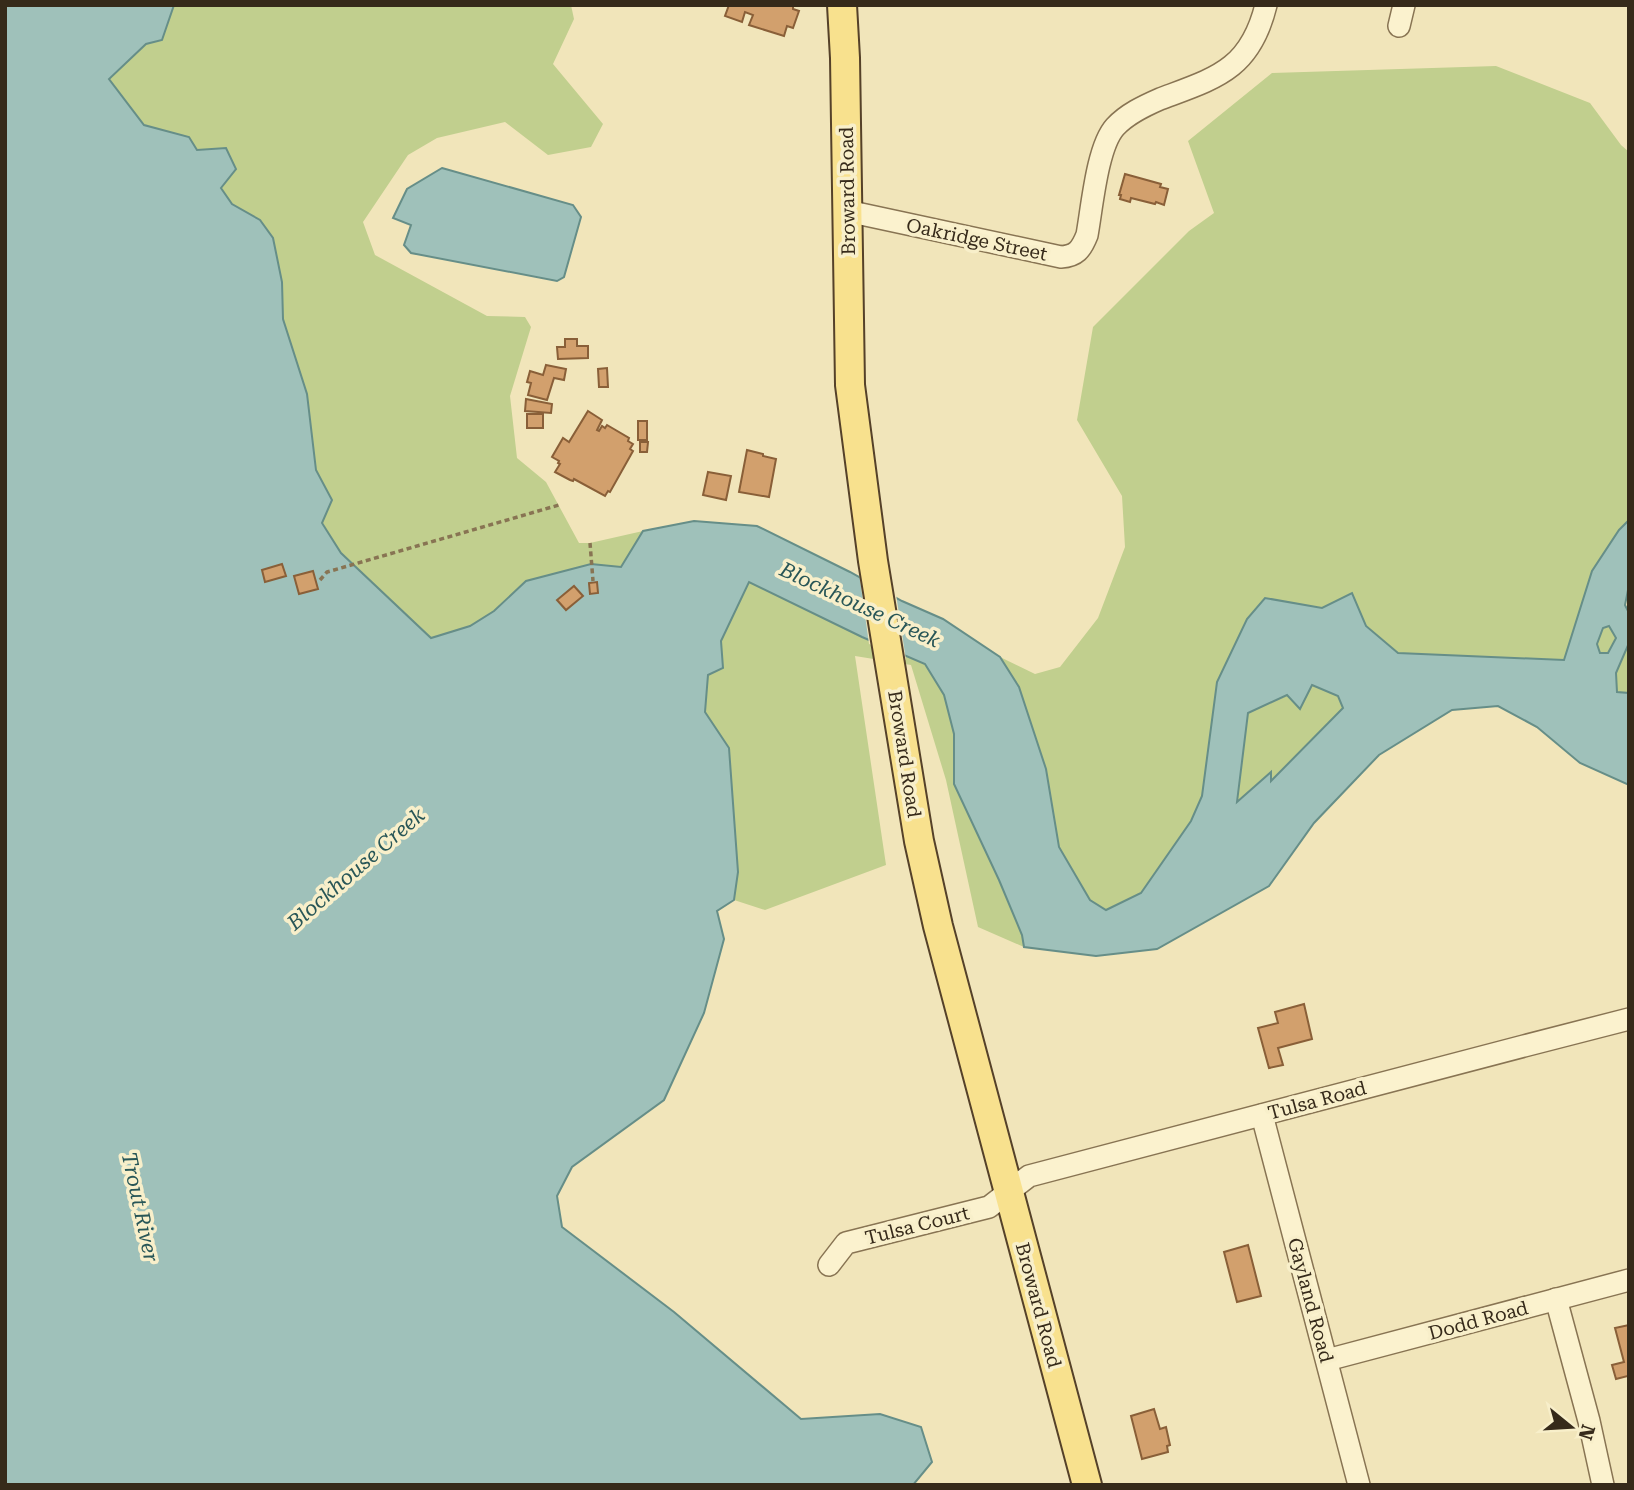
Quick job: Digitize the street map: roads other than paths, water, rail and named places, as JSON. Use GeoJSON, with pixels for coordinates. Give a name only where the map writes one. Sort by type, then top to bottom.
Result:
{"type":"FeatureCollection","features":[{"type":"Feature","properties":{"kind":"main road","name":"Broward Road"},"geometry":{"type":"LineString","coordinates":[[842,5],[850,385],[873,561],[919,841],[935,914],[1087,1485]]}},
{"type":"Feature","properties":{"kind":"street","name":"Oakridge Street"},"geometry":{"type":"LineString","coordinates":[[847,211],[1061,257],[1071,256],[1084,244],[1087,236],[1098,168],[1113,129],[1145,105],[1227,71],[1244,56],[1259,28],[1266,5]]}},
{"type":"Feature","properties":{"kind":"street"},"geometry":{"type":"LineString","coordinates":[[1399,26],[1404,5]]}},
{"type":"Feature","properties":{"kind":"street","name":"Tulsa Road"},"geometry":{"type":"LineString","coordinates":[[1009,1191],[1029,1176],[1629,1020]]}},
{"type":"Feature","properties":{"kind":"street","name":"Gayland Road"},"geometry":{"type":"LineString","coordinates":[[1262,1115],[1359,1485]]}},
{"type":"Feature","properties":{"kind":"street","name":"Tulsa Court"},"geometry":{"type":"LineString","coordinates":[[829,1265],[846,1244],[989,1207],[1009,1191]]}},
{"type":"Feature","properties":{"kind":"street","name":"Dodd Road"},"geometry":{"type":"LineString","coordinates":[[1327,1360],[1629,1280]]}},
{"type":"Feature","properties":{"kind":"street"},"geometry":{"type":"LineString","coordinates":[[1556,1299],[1589,1421],[1602,1485]]}},
{"type":"Feature","properties":{"kind":"water"},"geometry":{"type":"Polygon","coordinates":[[[5,5],[174,5],[162,40],[146,44],[109,79],[144,125],[189,137],[197,150],[226,148],[236,169],[221,188],[232,204],[260,220],[273,238],[282,282],[283,319],[307,394],[316,470],[332,500],[322,523],[341,553],[431,638],[470,626],[494,611],[526,581],[591,564],[621,567],[643,531],[694,521],[757,526],[902,601],[943,619],[1000,657],[1019,687],[1046,769],[1059,847],[1090,900],[1106,910],[1141,893],[1191,821],[1202,796],[1217,682],[1247,619],[1265,598],[1322,608],[1352,593],[1366,626],[1398,653],[1564,660],[1592,571],[1619,530],[1629,520],[1629,585],[1625,605],[1629,613],[1629,643],[1616,673],[1617,692],[1629,693],[1629,785],[1580,763],[1537,727],[1498,706],[1452,710],[1379,755],[1314,823],[1269,886],[1157,949],[1096,956],[1024,947],[1022,935],[999,880],[954,784],[954,734],[944,695],[925,664],[862,637],[749,582],[721,641],[723,668],[708,675],[705,712],[729,748],[738,872],[734,900],[717,911],[724,939],[704,1013],[664,1100],[572,1167],[557,1196],[562,1227],[674,1312],[801,1419],[880,1414],[921,1427],[932,1462],[913,1485],[5,1485],[5,5]],[[1609,626],[1603,628],[1597,644],[1600,653],[1608,653],[1616,638],[1609,626]],[[1312,685],[1300,709],[1287,695],[1248,713],[1237,802],[1271,772],[1271,781],[1343,708],[1338,696],[1312,685]]]}},
{"type":"Feature","properties":{"kind":"water"},"geometry":{"type":"Polygon","coordinates":[[[442,168],[573,205],[581,217],[564,277],[557,281],[411,253],[404,245],[411,225],[393,218],[407,189],[442,168]]]}},
{"type":"Feature","properties":{"kind":"water label","name":"Blockhouse Creek"},"geometry":{"type":"Point","coordinates":[860,605]}},
{"type":"Feature","properties":{"kind":"water label","name":"Blockhouse Creek"},"geometry":{"type":"Point","coordinates":[356,869]}},
{"type":"Feature","properties":{"kind":"water label","name":"Trout River"},"geometry":{"type":"Point","coordinates":[140,1207]}}]}
